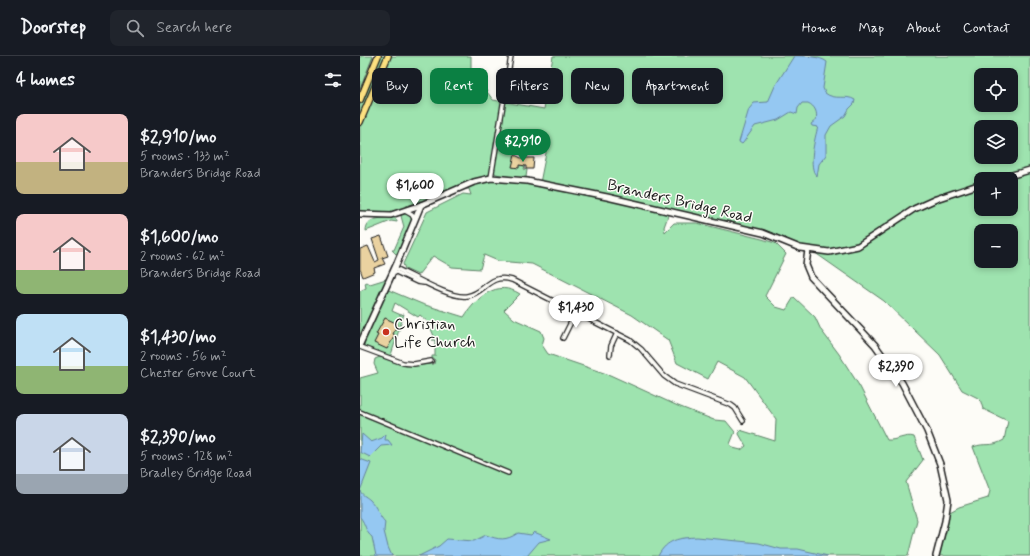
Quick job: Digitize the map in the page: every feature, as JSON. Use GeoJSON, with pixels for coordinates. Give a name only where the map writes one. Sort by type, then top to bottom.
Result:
{"type":"FeatureCollection","features":[{"type":"Feature","properties":{"kind":"main road"},"geometry":{"type":"LineString","coordinates":[[360,100],[378,56]]}},
{"type":"Feature","properties":{"kind":"main road"},"geometry":{"type":"LineString","coordinates":[[360,122],[388,56]]}},
{"type":"Feature","properties":{"kind":"street"},"geometry":{"type":"LineString","coordinates":[[491,178],[511,56]]}},
{"type":"Feature","properties":{"kind":"street"},"geometry":{"type":"LineString","coordinates":[[1018,173],[1030,170]]}},
{"type":"Feature","properties":{"kind":"street","name":"Branders Bridge Road"},"geometry":{"type":"LineString","coordinates":[[360,214],[391,214],[403,211],[421,205],[474,182],[491,178],[527,181],[607,197],[763,233],[808,250],[829,252],[858,246],[914,209],[936,199],[974,186]]}},
{"type":"Feature","properties":{"kind":"street"},"geometry":{"type":"LineString","coordinates":[[421,205],[360,346],[403,363],[414,364],[431,361]]}},
{"type":"Feature","properties":{"kind":"street"},"geometry":{"type":"LineString","coordinates":[[403,211],[409,212],[415,220]]}},
{"type":"Feature","properties":{"kind":"street"},"geometry":{"type":"LineString","coordinates":[[808,250],[806,265],[811,277],[875,345],[910,396],[931,438],[944,477],[948,500],[945,521],[936,556]]}},
{"type":"Feature","properties":{"kind":"street"},"geometry":{"type":"LineString","coordinates":[[394,269],[461,296],[472,295],[494,280],[508,279],[576,312],[637,345],[669,380],[731,405],[735,408],[743,421]]}},
{"type":"Feature","properties":{"kind":"street"},"geometry":{"type":"LineString","coordinates":[[563,338],[576,312]]}},
{"type":"Feature","properties":{"kind":"street"},"geometry":{"type":"LineString","coordinates":[[610,355],[611,346],[617,333]]}},
{"type":"Feature","properties":{"kind":"street"},"geometry":{"type":"LineString","coordinates":[[360,412],[508,473]]}},
{"type":"Feature","properties":{"kind":"green space"},"geometry":{"type":"Polygon","coordinates":[[[360,56],[373,56],[360,89],[360,56]]]}},
{"type":"Feature","properties":{"kind":"green space"},"geometry":{"type":"Polygon","coordinates":[[[379,56],[385,56],[380,68],[374,68],[379,56]]]}},
{"type":"Feature","properties":{"kind":"green space"},"geometry":{"type":"Polygon","coordinates":[[[388,56],[471,56],[471,68],[430,68],[430,104],[488,104],[488,93],[493,100],[496,101],[496,104],[516,104],[544,109],[545,104],[563,104],[563,68],[551,68],[553,56],[1030,56],[1030,556],[937,556],[948,513],[959,507],[988,498],[990,491],[973,447],[995,444],[1004,440],[1008,421],[983,409],[980,399],[962,390],[940,355],[884,301],[811,250],[770,236],[540,183],[546,153],[543,142],[498,134],[491,178],[391,214],[360,213],[360,123],[372,94],[372,104],[422,104],[422,68],[383,68],[388,56]]]}},
{"type":"Feature","properties":{"kind":"green space"},"geometry":{"type":"Polygon","coordinates":[[[372,73],[372,87],[360,116],[360,102],[372,73]]]}},
{"type":"Feature","properties":{"kind":"green space"},"geometry":{"type":"Polygon","coordinates":[[[498,148],[517,152],[514,156],[513,167],[519,165],[525,166],[524,169],[527,170],[526,177],[530,178],[529,180],[496,174],[493,170],[498,148]]]}},
{"type":"Feature","properties":{"kind":"green space"},"geometry":{"type":"Polygon","coordinates":[[[494,180],[560,189],[669,213],[664,227],[665,232],[674,223],[697,223],[775,243],[786,254],[765,296],[776,307],[786,310],[794,297],[815,317],[821,330],[839,354],[860,387],[887,440],[894,440],[908,436],[914,437],[923,460],[906,482],[917,520],[908,556],[360,556],[360,378],[378,373],[374,364],[375,359],[380,357],[406,366],[434,364],[435,360],[432,356],[435,356],[435,340],[432,340],[435,338],[428,322],[420,315],[418,317],[395,303],[392,311],[401,315],[404,314],[391,355],[388,356],[364,346],[365,336],[386,289],[422,304],[464,317],[475,303],[488,292],[503,288],[512,290],[520,294],[504,310],[514,319],[541,331],[544,338],[542,345],[548,354],[610,375],[678,406],[714,420],[726,421],[735,432],[730,444],[733,448],[741,450],[746,446],[739,434],[740,430],[775,441],[776,419],[745,377],[717,362],[708,379],[677,363],[668,340],[632,315],[532,264],[498,261],[484,255],[480,269],[452,267],[433,256],[418,275],[405,269],[403,264],[427,212],[463,194],[471,195],[469,189],[462,189],[471,185],[494,180]]]}},
{"type":"Feature","properties":{"kind":"green space"},"geometry":{"type":"Polygon","coordinates":[[[403,213],[409,214],[412,221],[399,253],[396,254],[392,250],[394,250],[404,227],[401,216],[403,213]]]}},
{"type":"Feature","properties":{"kind":"green space"},"geometry":{"type":"Polygon","coordinates":[[[393,217],[397,220],[397,222],[391,221],[366,231],[367,226],[372,221],[380,218],[393,217]]]}},
{"type":"Feature","properties":{"kind":"green space"},"geometry":{"type":"Polygon","coordinates":[[[386,279],[387,280],[360,344],[360,291],[366,288],[365,283],[367,282],[370,284],[386,279]]]}},
{"type":"Feature","properties":{"kind":"water"},"geometry":{"type":"Polygon","coordinates":[[[794,56],[816,57],[827,62],[823,88],[825,93],[833,97],[852,98],[855,100],[854,104],[845,116],[831,126],[826,135],[826,155],[819,164],[817,176],[814,172],[812,160],[818,127],[812,126],[811,124],[816,120],[817,115],[814,108],[808,103],[802,103],[798,108],[797,114],[791,112],[778,120],[755,126],[742,144],[739,142],[749,109],[754,103],[768,102],[775,86],[794,56]]]}},
{"type":"Feature","properties":{"kind":"water"},"geometry":{"type":"Polygon","coordinates":[[[362,434],[371,442],[382,438],[386,434],[385,440],[388,440],[392,445],[381,446],[370,457],[360,452],[362,434]]]}},
{"type":"Feature","properties":{"kind":"water"},"geometry":{"type":"Polygon","coordinates":[[[360,459],[371,463],[360,491],[360,459]]]}},
{"type":"Feature","properties":{"kind":"water"},"geometry":{"type":"Polygon","coordinates":[[[360,491],[369,499],[385,522],[384,531],[392,556],[376,556],[372,537],[368,533],[360,517],[360,491]]]}},
{"type":"Feature","properties":{"kind":"water"},"geometry":{"type":"Polygon","coordinates":[[[534,532],[551,539],[539,542],[527,556],[419,556],[439,546],[447,539],[474,541],[486,535],[502,539],[518,533],[531,535],[534,532]]]}},
{"type":"Feature","properties":{"kind":"water"},"geometry":{"type":"Polygon","coordinates":[[[697,537],[759,543],[781,549],[798,549],[828,556],[658,556],[665,546],[674,540],[697,537]]]}},
{"type":"Feature","properties":{"kind":"building"},"geometry":{"type":"Polygon","coordinates":[[[515,155],[521,158],[534,158],[533,169],[526,169],[526,166],[519,165],[519,168],[512,167],[515,155]]]}},
{"type":"Feature","properties":{"kind":"building"},"geometry":{"type":"Polygon","coordinates":[[[381,236],[388,256],[382,258],[385,264],[374,268],[375,272],[363,277],[360,269],[360,249],[368,246],[375,262],[379,260],[372,239],[381,236]]]}},
{"type":"Feature","properties":{"kind":"building","name":"Christian Life Church"},"geometry":{"type":"Polygon","coordinates":[[[385,318],[398,324],[393,334],[395,335],[387,349],[374,343],[378,335],[376,334],[385,318]]]}},
{"type":"Feature","properties":{"kind":"place","name":"Christian Life Church"},"geometry":{"type":"Point","coordinates":[386,332]}}]}
